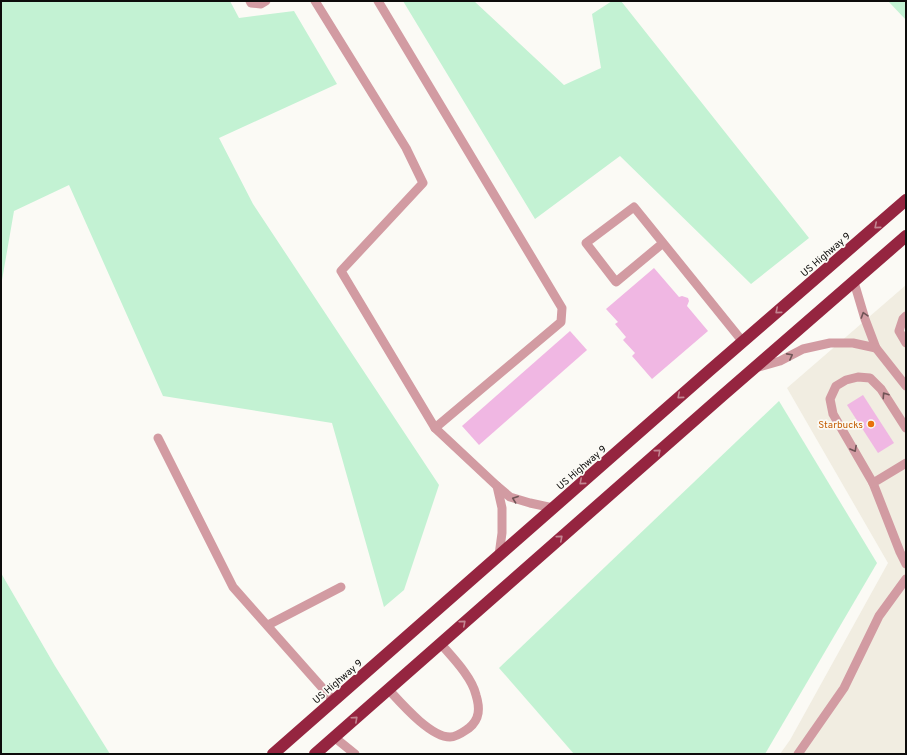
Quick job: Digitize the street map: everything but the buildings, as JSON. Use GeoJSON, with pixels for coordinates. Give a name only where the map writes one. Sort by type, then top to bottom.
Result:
{"type":"FeatureCollection","features":[{"type":"Feature","properties":{"kind":"highway","name":"US Highway 9"},"geometry":{"type":"LineString","coordinates":[[273,754],[906,200]]}},
{"type":"Feature","properties":{"kind":"highway"},"geometry":{"type":"LineString","coordinates":[[315,754],[906,236]]}},
{"type":"Feature","properties":{"kind":"lane"},"geometry":{"type":"LineString","coordinates":[[250,1],[251,4],[261,4],[266,1]]}},
{"type":"Feature","properties":{"kind":"lane"},"geometry":{"type":"LineString","coordinates":[[315,1],[406,148],[423,183],[341,271],[435,428],[510,497],[553,508]]}},
{"type":"Feature","properties":{"kind":"lane"},"geometry":{"type":"LineString","coordinates":[[378,1],[562,308],[561,322],[435,428]]}},
{"type":"Feature","properties":{"kind":"lane"},"geometry":{"type":"LineString","coordinates":[[663,243],[616,282],[586,243],[634,207],[743,342]]}},
{"type":"Feature","properties":{"kind":"lane"},"geometry":{"type":"LineString","coordinates":[[854,282],[865,319],[876,348],[906,386]]}},
{"type":"Feature","properties":{"kind":"lane"},"geometry":{"type":"LineString","coordinates":[[906,316],[903,319],[899,331],[906,342]]}},
{"type":"Feature","properties":{"kind":"lane"},"geometry":{"type":"LineString","coordinates":[[753,369],[780,361],[803,349],[830,343],[853,343],[876,348]]}},
{"type":"Feature","properties":{"kind":"lane"},"geometry":{"type":"LineString","coordinates":[[906,428],[881,389],[870,378],[858,377],[846,380],[836,386],[830,399],[833,414],[873,482],[906,564]]}},
{"type":"Feature","properties":{"kind":"lane"},"geometry":{"type":"LineString","coordinates":[[158,438],[233,587],[334,701]]}},
{"type":"Feature","properties":{"kind":"lane"},"geometry":{"type":"LineString","coordinates":[[873,482],[906,463]]}},
{"type":"Feature","properties":{"kind":"lane"},"geometry":{"type":"LineString","coordinates":[[497,486],[502,508],[502,533],[499,555]]}},
{"type":"Feature","properties":{"kind":"lane"},"geometry":{"type":"LineString","coordinates":[[798,754],[844,688],[879,616],[906,579]]}},
{"type":"Feature","properties":{"kind":"lane"},"geometry":{"type":"LineString","coordinates":[[268,625],[341,587]]}},
{"type":"Feature","properties":{"kind":"lane"},"geometry":{"type":"LineString","coordinates":[[388,689],[399,701],[434,732],[449,737],[460,734],[473,724],[476,721],[479,710],[474,688],[470,680],[440,643]]}},
{"type":"Feature","properties":{"kind":"lane"},"geometry":{"type":"LineString","coordinates":[[334,737],[355,754]]}},
{"type":"Feature","properties":{"kind":"shaded area"},"geometry":{"type":"Polygon","coordinates":[[[906,285],[906,754],[780,754],[790,740],[888,563],[787,388],[906,285]]]}},
{"type":"Feature","properties":{"kind":"green space"},"geometry":{"type":"Polygon","coordinates":[[[1,1],[230,1],[239,18],[294,11],[337,84],[219,138],[253,204],[439,485],[404,590],[384,607],[332,423],[163,396],[69,185],[14,211],[1,286],[1,1]]]}},
{"type":"Feature","properties":{"kind":"green space"},"geometry":{"type":"Polygon","coordinates":[[[403,1],[474,1],[564,85],[601,68],[592,14],[612,1],[621,1],[809,238],[751,284],[620,156],[535,219],[403,1]]]}},
{"type":"Feature","properties":{"kind":"green space"},"geometry":{"type":"Polygon","coordinates":[[[888,1],[906,1],[906,20],[888,1]]]}},
{"type":"Feature","properties":{"kind":"green space"},"geometry":{"type":"Polygon","coordinates":[[[779,401],[877,563],[765,754],[574,754],[499,668],[779,401]]]}},
{"type":"Feature","properties":{"kind":"green space"},"geometry":{"type":"Polygon","coordinates":[[[1,573],[55,666],[110,754],[1,754],[1,573]]]}},
{"type":"Feature","properties":{"kind":"place","name":"Starbucks"},"geometry":{"type":"Point","coordinates":[871,424]}}]}
